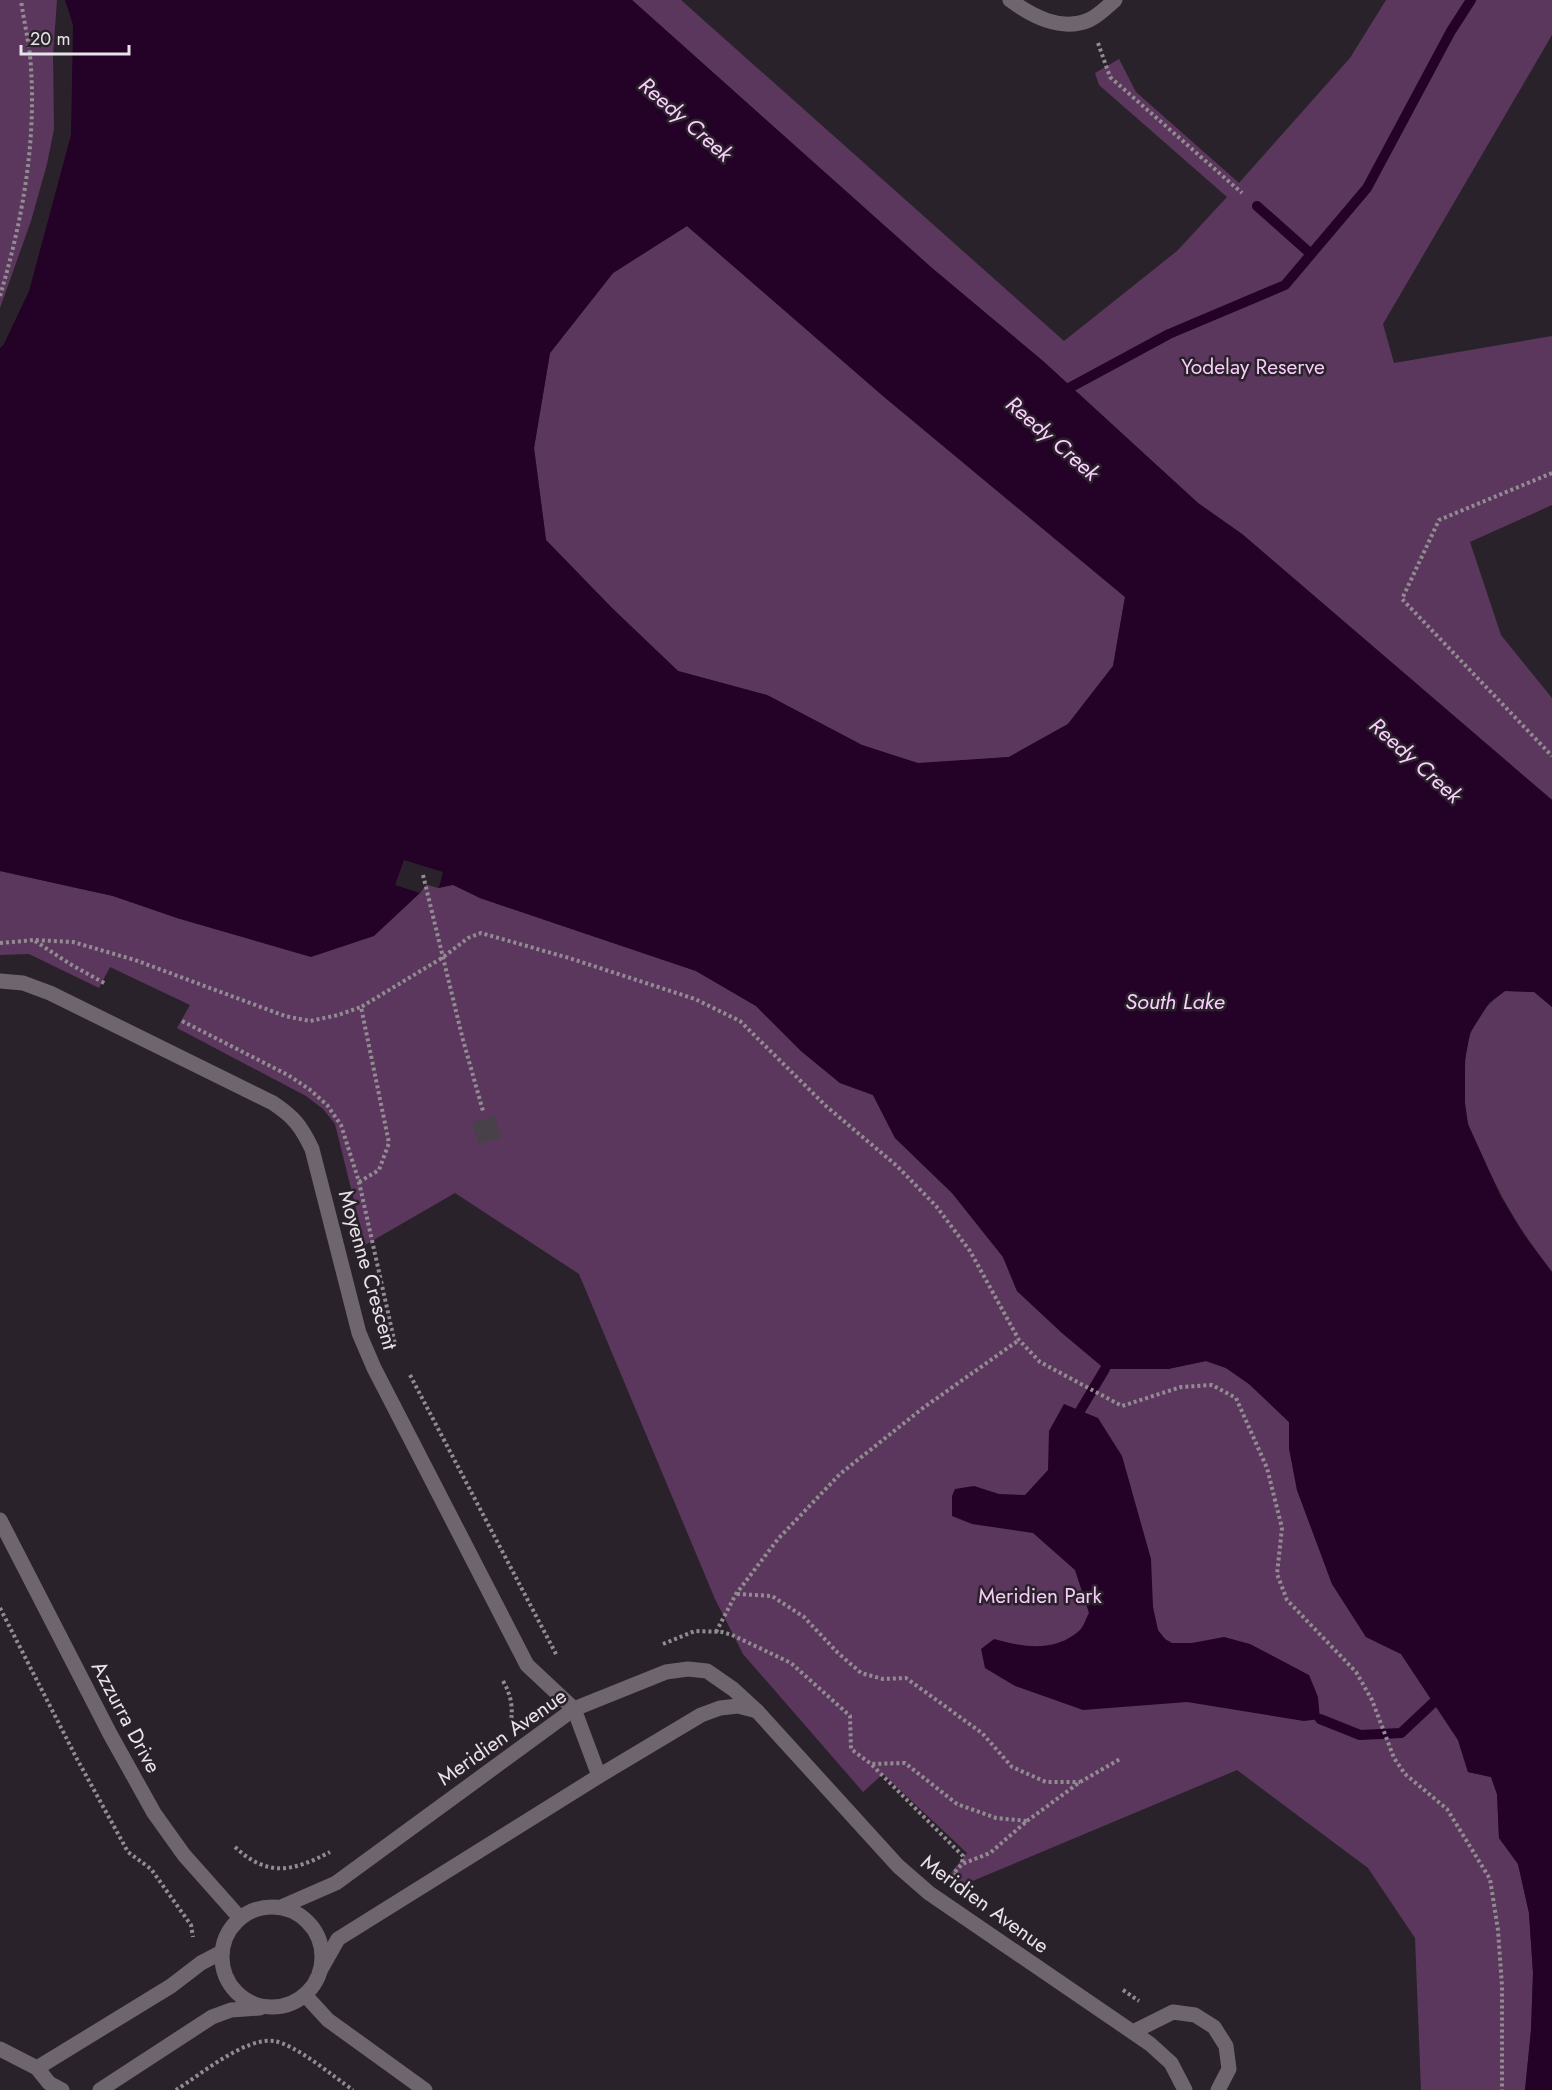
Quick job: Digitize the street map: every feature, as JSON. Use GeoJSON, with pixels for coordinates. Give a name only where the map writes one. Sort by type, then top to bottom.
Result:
{"type":"FeatureCollection","features":[{"type":"Feature","properties":{"kind":"street"},"geometry":{"type":"LineString","coordinates":[[1010,0],[1040,20],[1069,24],[1090,20],[1115,0]]}},
{"type":"Feature","properties":{"kind":"street","name":"Moyenne Crescent"},"geometry":{"type":"LineString","coordinates":[[0,981],[23,983],[50,993],[273,1103],[291,1115],[303,1129],[312,1149],[359,1333],[374,1368],[527,1665],[574,1709],[599,1776]]}},
{"type":"Feature","properties":{"kind":"street","name":"Azzurra Drive"},"geometry":{"type":"LineString","coordinates":[[0,1520],[110,1734],[154,1813],[184,1855],[240,1918]]}},
{"type":"Feature","properties":{"kind":"street","name":"Meridien Avenue"},"geometry":{"type":"LineString","coordinates":[[281,1907],[336,1883],[574,1709],[666,1672],[688,1669],[707,1671],[733,1689],[757,1711],[898,1866],[929,1893],[1133,2032],[1171,2062],[1185,2090]]}},
{"type":"Feature","properties":{"kind":"street"},"geometry":{"type":"LineString","coordinates":[[100,2090],[212,2017],[231,2010],[269,2008],[290,2004],[305,1995],[314,1986],[338,1939],[701,1715],[720,1708],[738,1706],[757,1711]]}},
{"type":"Feature","properties":{"kind":"street"},"geometry":{"type":"LineString","coordinates":[[269,2008],[252,2004],[234,1990],[224,1975],[222,1952],[226,1935],[240,1918],[255,1909],[281,1907],[297,1913],[311,1924],[317,1935],[322,1952],[321,1969]]}},
{"type":"Feature","properties":{"kind":"street"},"geometry":{"type":"LineString","coordinates":[[37,2068],[222,1952]]}},
{"type":"Feature","properties":{"kind":"street"},"geometry":{"type":"LineString","coordinates":[[305,1995],[328,2020],[425,2090]]}},
{"type":"Feature","properties":{"kind":"street"},"geometry":{"type":"LineString","coordinates":[[1133,2032],[1173,2012],[1195,2015],[1214,2027],[1226,2046],[1229,2069],[1218,2090]]}},
{"type":"Feature","properties":{"kind":"street"},"geometry":{"type":"LineString","coordinates":[[0,2049],[37,2068],[49,2083],[62,2090]]}},
{"type":"Feature","properties":{"kind":"path"},"geometry":{"type":"LineString","coordinates":[[0,296],[19,223],[28,172],[32,118],[31,68],[21,0]]}},
{"type":"Feature","properties":{"kind":"path"},"geometry":{"type":"LineString","coordinates":[[1090,20],[1110,77],[1242,193]]}},
{"type":"Feature","properties":{"kind":"path"},"geometry":{"type":"LineString","coordinates":[[1552,473],[1439,520],[1402,599],[1552,756]]}},
{"type":"Feature","properties":{"kind":"path"},"geometry":{"type":"LineString","coordinates":[[423,875],[442,958],[483,1111]]}},
{"type":"Feature","properties":{"kind":"path"},"geometry":{"type":"LineString","coordinates":[[0,944],[34,940],[73,942],[135,960],[285,1016],[310,1021],[338,1015],[361,1006],[442,958],[468,938],[481,933],[569,958],[695,999],[740,1021],[826,1106],[897,1166],[936,1206],[970,1251],[1019,1340],[1040,1362],[1122,1406],[1181,1387],[1212,1385],[1236,1398],[1267,1468],[1282,1528],[1277,1574],[1287,1600],[1356,1672],[1372,1700],[1394,1758],[1405,1774],[1447,1809],[1490,1879],[1498,1930],[1502,1986],[1502,2090]]}},
{"type":"Feature","properties":{"kind":"path"},"geometry":{"type":"LineString","coordinates":[[34,940],[106,984]]}},
{"type":"Feature","properties":{"kind":"path"},"geometry":{"type":"LineString","coordinates":[[359,1182],[379,1170],[389,1143],[361,1006]]}},
{"type":"Feature","properties":{"kind":"path"},"geometry":{"type":"LineString","coordinates":[[182,1021],[288,1075],[327,1105],[341,1125],[359,1182],[394,1344],[399,1353]]}},
{"type":"Feature","properties":{"kind":"path"},"geometry":{"type":"LineString","coordinates":[[716,1632],[736,1594],[778,1539],[840,1474],[923,1408],[1019,1340]]}},
{"type":"Feature","properties":{"kind":"path"},"geometry":{"type":"LineString","coordinates":[[409,1372],[559,1659]]}},
{"type":"Feature","properties":{"kind":"path"},"geometry":{"type":"LineString","coordinates":[[736,1594],[772,1596],[810,1623],[837,1652],[861,1673],[884,1679],[906,1678],[982,1733],[1012,1767],[1046,1782],[1080,1782]]}},
{"type":"Feature","properties":{"kind":"path"},"geometry":{"type":"LineString","coordinates":[[0,1608],[77,1759],[128,1852],[151,1869],[191,1925],[193,1940]]}},
{"type":"Feature","properties":{"kind":"path"},"geometry":{"type":"LineString","coordinates":[[662,1645],[695,1631],[716,1632],[732,1635],[791,1663],[850,1716],[851,1749],[871,1764],[963,1856],[962,1864]]}},
{"type":"Feature","properties":{"kind":"path"},"geometry":{"type":"LineString","coordinates":[[500,1675],[509,1692],[513,1708],[511,1724]]}},
{"type":"Feature","properties":{"kind":"path"},"geometry":{"type":"LineString","coordinates":[[963,1881],[953,1874],[962,1864],[990,1853],[1027,1821],[1080,1782],[1119,1759]]}},
{"type":"Feature","properties":{"kind":"path"},"geometry":{"type":"LineString","coordinates":[[871,1764],[905,1763],[957,1804],[996,1818],[1027,1821]]}},
{"type":"Feature","properties":{"kind":"path"},"geometry":{"type":"LineString","coordinates":[[235,1847],[247,1858],[268,1868],[289,1868],[308,1864],[337,1848]]}},
{"type":"Feature","properties":{"kind":"path"},"geometry":{"type":"LineString","coordinates":[[1122,1990],[1141,2002]]}},
{"type":"Feature","properties":{"kind":"path"},"geometry":{"type":"LineString","coordinates":[[176,2090],[254,2043],[275,2041],[295,2050],[352,2090]]}},
{"type":"Feature","properties":{"kind":"green space"},"geometry":{"type":"Polygon","coordinates":[[[0,0],[57,0],[53,55],[54,129],[31,221],[0,308],[0,0]]]}},
{"type":"Feature","properties":{"kind":"green space","name":"Yodelay Reserve"},"geometry":{"type":"Polygon","coordinates":[[[632,0],[681,0],[1064,341],[1177,251],[1227,197],[1099,85],[1095,73],[1119,59],[1136,92],[1239,183],[1350,58],[1386,0],[1552,0],[1552,35],[1383,324],[1394,363],[1552,336],[1552,505],[1470,542],[1501,635],[1552,698],[1552,800],[1242,534],[1198,503],[1043,361],[932,268],[632,0]]]}},
{"type":"Feature","properties":{"kind":"green space"},"geometry":{"type":"Polygon","coordinates":[[[687,226],[883,396],[1125,597],[1113,666],[1068,724],[1009,757],[918,764],[862,745],[767,695],[678,671],[546,540],[534,448],[550,353],[613,273],[687,226]]]}},
{"type":"Feature","properties":{"kind":"green space","name":"Meridien Park"},"geometry":{"type":"Polygon","coordinates":[[[404,860],[480,898],[696,971],[756,1006],[801,1051],[840,1083],[873,1095],[895,1138],[952,1193],[1003,1257],[1017,1291],[1105,1369],[1168,1369],[1206,1361],[1226,1368],[1249,1384],[1289,1422],[1289,1448],[1297,1490],[1332,1584],[1366,1637],[1401,1654],[1458,1740],[1468,1772],[1491,1777],[1497,1794],[1499,1838],[1518,1864],[1529,1913],[1533,1973],[1531,2030],[1525,2090],[1421,2090],[1415,1938],[1368,1868],[1237,1770],[963,1885],[950,1874],[967,1853],[883,1774],[863,1792],[743,1654],[715,1599],[579,1274],[455,1193],[365,1245],[335,1124],[323,1109],[306,1096],[177,1028],[190,1005],[110,967],[99,988],[29,954],[0,955],[0,871],[113,896],[180,919],[404,860]]]}},
{"type":"Feature","properties":{"kind":"green space"},"geometry":{"type":"Polygon","coordinates":[[[1505,991],[1535,992],[1552,1007],[1552,1272],[1522,1230],[1490,1174],[1469,1128],[1466,1115],[1467,1045],[1483,1011],[1505,991]]]}},
{"type":"Feature","properties":{"kind":"water","name":"South Lake"},"geometry":{"type":"Polygon","coordinates":[[[65,0],[632,0],[932,268],[1043,361],[1198,503],[1242,534],[1552,800],[1552,1007],[1534,992],[1505,991],[1489,1003],[1470,1033],[1465,1060],[1465,1103],[1468,1124],[1501,1197],[1524,1235],[1552,1272],[1552,2090],[1525,2090],[1531,2030],[1533,1973],[1529,1913],[1518,1864],[1499,1838],[1497,1794],[1491,1777],[1468,1772],[1458,1740],[1401,1654],[1366,1637],[1332,1584],[1297,1490],[1289,1448],[1289,1422],[1249,1384],[1226,1368],[1206,1361],[1168,1369],[1105,1369],[1017,1291],[1003,1257],[952,1193],[895,1138],[873,1095],[840,1083],[801,1051],[756,1006],[696,971],[480,898],[453,885],[439,888],[426,884],[420,893],[374,936],[311,957],[180,919],[113,896],[0,871],[0,348],[29,291],[71,135],[73,25],[65,0]],[[687,226],[613,273],[550,353],[534,448],[546,540],[678,671],[767,695],[862,745],[918,763],[1009,757],[1068,724],[1113,666],[1125,597],[883,396],[687,226]]]}},
{"type":"Feature","properties":{"kind":"water"},"geometry":{"type":"Polygon","coordinates":[[[1064,1404],[1098,1418],[1122,1456],[1151,1559],[1153,1607],[1158,1630],[1165,1639],[1172,1643],[1192,1643],[1224,1637],[1250,1644],[1309,1675],[1318,1697],[1320,1719],[1304,1721],[1187,1702],[1083,1710],[1015,1686],[985,1668],[981,1649],[994,1639],[1027,1646],[1060,1642],[1080,1630],[1089,1613],[1075,1570],[1033,1533],[972,1524],[952,1516],[952,1496],[955,1489],[974,1486],[999,1494],[1025,1495],[1048,1470],[1049,1431],[1064,1404]]]}},
{"type":"Feature","properties":{"kind":"pier"},"geometry":{"type":"Polygon","coordinates":[[[404,860],[443,872],[439,888],[426,884],[420,893],[395,885],[404,860]]]}},
{"type":"Feature","properties":{"kind":"building"},"geometry":{"type":"Polygon","coordinates":[[[495,1116],[501,1138],[479,1144],[472,1123],[495,1116]]]}},
{"type":"Feature","properties":{"kind":"waterway"},"geometry":{"type":"LineString","coordinates":[[1058,394],[1169,334],[1285,285],[1367,188],[1451,31],[1471,0]]}},
{"type":"Feature","properties":{"kind":"waterway"},"geometry":{"type":"LineString","coordinates":[[1257,206],[1311,254]]}},
{"type":"Feature","properties":{"kind":"waterway"},"geometry":{"type":"LineString","coordinates":[[1080,1411],[1105,1369]]}},
{"type":"Feature","properties":{"kind":"waterway"},"geometry":{"type":"LineString","coordinates":[[1320,1719],[1360,1735],[1401,1733],[1433,1703]]}},
{"type":"Feature","properties":{"kind":"water label","name":"Reedy Creek"},"geometry":{"type":"Point","coordinates":[686,119]}},
{"type":"Feature","properties":{"kind":"water label","name":"Reedy Creek"},"geometry":{"type":"Point","coordinates":[1053,438]}},
{"type":"Feature","properties":{"kind":"water label","name":"Reedy Creek"},"geometry":{"type":"Point","coordinates":[1416,760]}}]}
